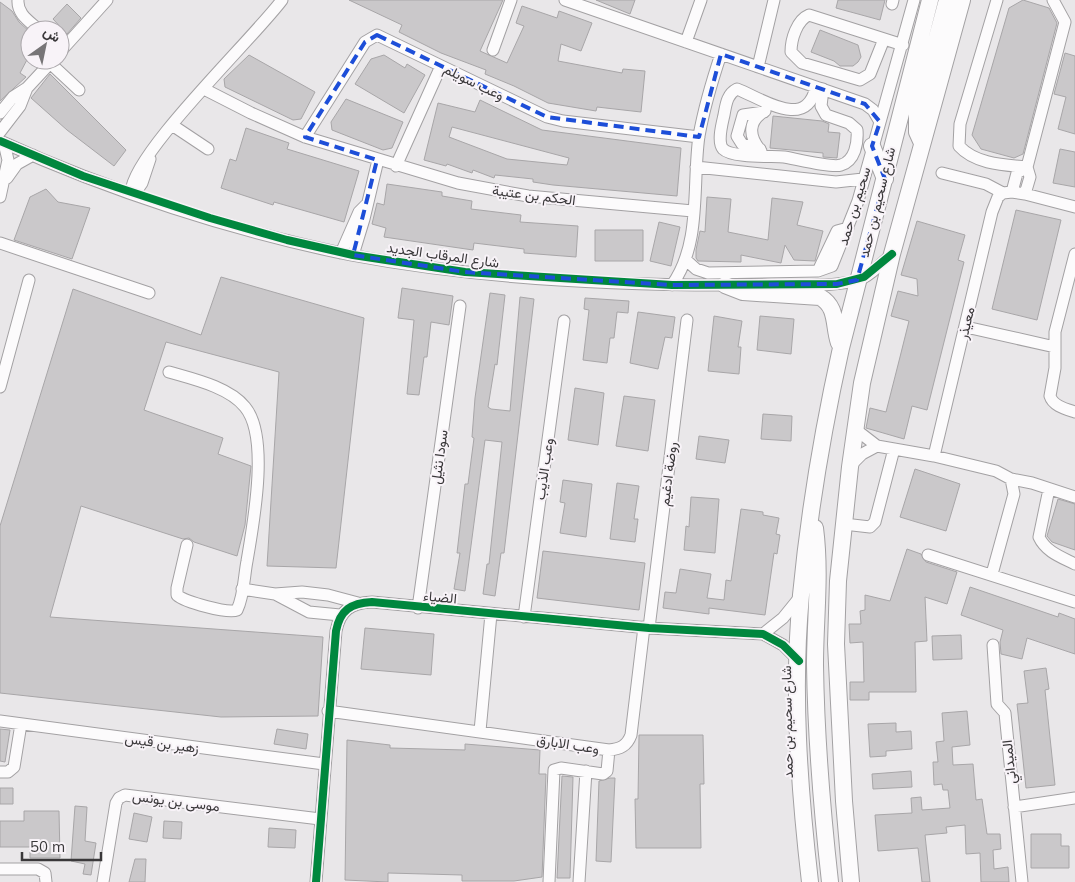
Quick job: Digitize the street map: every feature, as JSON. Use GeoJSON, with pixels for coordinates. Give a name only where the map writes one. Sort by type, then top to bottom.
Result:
{"type":"FeatureCollection","features":[{"type":"Feature","properties":{"kind":"highway","name":"شارع سحيم بن حمد"},"geometry":{"type":"LineString","coordinates":[[810,882],[798,749],[801,596],[811,512],[830,399],[841,348],[930,0]]}},
{"type":"Feature","properties":{"kind":"highway"},"geometry":{"type":"LineString","coordinates":[[922,144],[917,132],[917,112],[947,0]]}},
{"type":"Feature","properties":{"kind":"highway","name":"شارع سحيم بن حمد"},"geometry":{"type":"LineString","coordinates":[[851,882],[848,862],[836,644],[838,581],[850,467],[862,383],[892,254],[962,0]]}},
{"type":"Feature","properties":{"kind":"highway"},"geometry":{"type":"LineString","coordinates":[[872,146],[885,179]]}},
{"type":"Feature","properties":{"kind":"highway"},"geometry":{"type":"LineString","coordinates":[[725,284],[743,292],[820,297],[827,301],[834,313],[836,334],[841,348]]}},
{"type":"Feature","properties":{"kind":"highway"},"geometry":{"type":"LineString","coordinates":[[811,512],[818,549],[815,665],[822,808],[830,882]]}},
{"type":"Feature","properties":{"kind":"highway"},"geometry":{"type":"LineString","coordinates":[[799,882],[806,848]]}},
{"type":"Feature","properties":{"kind":"highway"},"geometry":{"type":"LineString","coordinates":[[848,862],[855,882]]}},
{"type":"Feature","properties":{"kind":"street"},"geometry":{"type":"LineString","coordinates":[[18,0],[18,7],[22,16],[27,20]]}},
{"type":"Feature","properties":{"kind":"street"},"geometry":{"type":"LineString","coordinates":[[70,40],[107,0]]}},
{"type":"Feature","properties":{"kind":"street"},"geometry":{"type":"LineString","coordinates":[[133,193],[145,175],[150,153],[172,125],[282,0]]}},
{"type":"Feature","properties":{"kind":"street"},"geometry":{"type":"LineString","coordinates":[[493,50],[511,0]]}},
{"type":"Feature","properties":{"kind":"street"},"geometry":{"type":"LineString","coordinates":[[565,0],[865,104],[873,110],[880,122]]}},
{"type":"Feature","properties":{"kind":"street"},"geometry":{"type":"LineString","coordinates":[[686,42],[701,0]]}},
{"type":"Feature","properties":{"kind":"street"},"geometry":{"type":"LineString","coordinates":[[758,67],[774,0]]}},
{"type":"Feature","properties":{"kind":"street","name":"سحيم بن حمد"},"geometry":{"type":"LineString","coordinates":[[686,260],[696,269],[708,273],[818,272],[825,270],[836,262],[858,201],[914,0]]}},
{"type":"Feature","properties":{"kind":"street"},"geometry":{"type":"LineString","coordinates":[[997,0],[960,124],[959,146],[965,153],[987,162],[1027,168]]}},
{"type":"Feature","properties":{"kind":"street"},"geometry":{"type":"LineString","coordinates":[[1026,194],[1030,177],[1027,168],[1065,22],[1053,0]]}},
{"type":"Feature","properties":{"kind":"street"},"geometry":{"type":"LineString","coordinates":[[884,38],[873,69],[867,77],[860,80],[802,63],[793,56],[791,47],[798,24],[809,15],[884,38],[903,45]]}},
{"type":"Feature","properties":{"kind":"street","name":"وعب سويلم"},"geometry":{"type":"LineString","coordinates":[[305,137],[364,42],[371,37],[383,37],[533,111],[563,121],[699,137]]}},
{"type":"Feature","properties":{"kind":"street"},"geometry":{"type":"LineString","coordinates":[[672,285],[686,260],[693,211],[699,137],[709,92],[721,54]]}},
{"type":"Feature","properties":{"kind":"street"},"geometry":{"type":"LineString","coordinates":[[796,80],[802,63]]}},
{"type":"Feature","properties":{"kind":"street"},"geometry":{"type":"LineString","coordinates":[[396,166],[441,66]]}},
{"type":"Feature","properties":{"kind":"street"},"geometry":{"type":"LineString","coordinates":[[0,114],[13,97],[27,88],[44,70]]}},
{"type":"Feature","properties":{"kind":"street"},"geometry":{"type":"LineString","coordinates":[[59,70],[78,90]]}},
{"type":"Feature","properties":{"kind":"street"},"geometry":{"type":"LineString","coordinates":[[800,109],[824,90],[838,75]]}},
{"type":"Feature","properties":{"kind":"street"},"geometry":{"type":"LineString","coordinates":[[0,197],[5,182],[8,160],[1,137],[20,106],[27,88]]}},
{"type":"Feature","properties":{"kind":"street","name":"الحكم بن عتيبة"},"geometry":{"type":"LineString","coordinates":[[204,89],[251,114],[305,137],[396,166],[501,192],[693,211]]}},
{"type":"Feature","properties":{"kind":"street"},"geometry":{"type":"LineString","coordinates":[[763,153],[742,144],[737,136],[743,115],[768,109],[800,109],[849,122],[857,130],[854,153],[847,162],[835,166],[763,153],[728,152],[720,144],[727,100],[731,92],[737,89],[768,109]]}},
{"type":"Feature","properties":{"kind":"street"},"geometry":{"type":"LineString","coordinates":[[824,90],[822,106],[826,115]]}},
{"type":"Feature","properties":{"kind":"street"},"geometry":{"type":"LineString","coordinates":[[865,104],[886,98]]}},
{"type":"Feature","properties":{"kind":"street"},"geometry":{"type":"LineString","coordinates":[[172,125],[208,149]]}},
{"type":"Feature","properties":{"kind":"street","name":"شارع المرقاب الجديد"},"geometry":{"type":"LineString","coordinates":[[1,137],[33,155],[133,193],[278,238],[347,254],[465,272],[672,285],[837,284],[857,280],[871,272],[892,254]]}},
{"type":"Feature","properties":{"kind":"street","name":"شارع المرقاب الجديد"},"geometry":{"type":"LineString","coordinates":[[1,137],[85,171],[94,178]]}},
{"type":"Feature","properties":{"kind":"street"},"geometry":{"type":"LineString","coordinates":[[5,182],[17,164],[33,155]]}},
{"type":"Feature","properties":{"kind":"street"},"geometry":{"type":"LineString","coordinates":[[347,254],[359,212],[366,205],[378,160]]}},
{"type":"Feature","properties":{"kind":"street"},"geometry":{"type":"LineString","coordinates":[[806,160],[858,201]]}},
{"type":"Feature","properties":{"kind":"street"},"geometry":{"type":"LineString","coordinates":[[696,167],[831,181],[863,179]]}},
{"type":"Feature","properties":{"kind":"street","name":"معيذر"},"geometry":{"type":"LineString","coordinates":[[934,456],[992,212],[998,197],[1008,193],[1017,173],[1027,168]]}},
{"type":"Feature","properties":{"kind":"street"},"geometry":{"type":"LineString","coordinates":[[942,173],[986,184],[1008,193],[1026,194],[1075,207]]}},
{"type":"Feature","properties":{"kind":"street"},"geometry":{"type":"LineString","coordinates":[[0,243],[149,293]]}},
{"type":"Feature","properties":{"kind":"street"},"geometry":{"type":"LineString","coordinates":[[1075,254],[1056,332],[1054,347],[1055,368],[1051,390],[1052,400],[1075,412]]}},
{"type":"Feature","properties":{"kind":"street"},"geometry":{"type":"LineString","coordinates":[[0,387],[29,280]]}},
{"type":"Feature","properties":{"kind":"street","name":"سودا نثيل"},"geometry":{"type":"LineString","coordinates":[[418,608],[460,306]]}},
{"type":"Feature","properties":{"kind":"street","name":"روضة ادغيم"},"geometry":{"type":"LineString","coordinates":[[646,627],[687,320]]}},
{"type":"Feature","properties":{"kind":"street","name":"وعب الذيب"},"geometry":{"type":"LineString","coordinates":[[524,617],[564,321]]}},
{"type":"Feature","properties":{"kind":"street"},"geometry":{"type":"LineString","coordinates":[[966,327],[1054,347]]}},
{"type":"Feature","properties":{"kind":"street"},"geometry":{"type":"LineString","coordinates":[[169,372],[231,395],[245,407],[252,419],[259,486],[239,606],[234,612],[180,598],[177,595],[177,588],[188,545]]}},
{"type":"Feature","properties":{"kind":"street"},"geometry":{"type":"LineString","coordinates":[[855,429],[877,446],[934,456],[996,471],[1011,479],[1075,497]]}},
{"type":"Feature","properties":{"kind":"street"},"geometry":{"type":"LineString","coordinates":[[850,467],[862,454],[877,446]]}},
{"type":"Feature","properties":{"kind":"street"},"geometry":{"type":"LineString","coordinates":[[844,524],[870,527],[875,522],[894,449]]}},
{"type":"Feature","properties":{"kind":"street"},"geometry":{"type":"LineString","coordinates":[[992,574],[1014,494],[1011,479]]}},
{"type":"Feature","properties":{"kind":"street"},"geometry":{"type":"LineString","coordinates":[[1049,489],[1039,537],[1042,544],[1053,553],[1075,564]]}},
{"type":"Feature","properties":{"kind":"street"},"geometry":{"type":"LineString","coordinates":[[928,555],[1075,602]]}},
{"type":"Feature","properties":{"kind":"street"},"geometry":{"type":"LineString","coordinates":[[242,589],[275,594],[309,612],[340,615]]}},
{"type":"Feature","properties":{"kind":"street","name":"الضياء"},"geometry":{"type":"LineString","coordinates":[[275,594],[302,592],[338,596],[358,603],[372,602],[418,608],[646,627],[763,634],[783,645],[799,661]]}},
{"type":"Feature","properties":{"kind":"street"},"geometry":{"type":"LineString","coordinates":[[763,634],[783,618],[801,596]]}},
{"type":"Feature","properties":{"kind":"street"},"geometry":{"type":"LineString","coordinates":[[316,882],[328,711],[336,632],[340,615],[358,603]]}},
{"type":"Feature","properties":{"kind":"street"},"geometry":{"type":"LineString","coordinates":[[480,731],[491,614]]}},
{"type":"Feature","properties":{"kind":"street","name":"وعب الابارق"},"geometry":{"type":"LineString","coordinates":[[328,711],[609,750],[624,746],[631,735],[646,627]]}},
{"type":"Feature","properties":{"kind":"street","name":"الميداني"},"geometry":{"type":"LineString","coordinates":[[993,645],[997,704],[1005,713],[1022,882]]}},
{"type":"Feature","properties":{"kind":"street","name":"زهير بن قيس"},"geometry":{"type":"LineString","coordinates":[[0,721],[324,764]]}},
{"type":"Feature","properties":{"kind":"street"},"geometry":{"type":"LineString","coordinates":[[0,772],[8,772],[14,767],[21,724]]}},
{"type":"Feature","properties":{"kind":"street"},"geometry":{"type":"LineString","coordinates":[[549,882],[554,770],[561,768],[606,773],[609,750]]}},
{"type":"Feature","properties":{"kind":"street"},"geometry":{"type":"LineString","coordinates":[[579,882],[586,771]]}},
{"type":"Feature","properties":{"kind":"street","name":"موسى بن يونس"},"geometry":{"type":"LineString","coordinates":[[103,882],[116,803],[119,798],[125,795],[320,819]]}},
{"type":"Feature","properties":{"kind":"street"},"geometry":{"type":"LineString","coordinates":[[1014,807],[1075,798]]}},
{"type":"Feature","properties":{"kind":"street"},"geometry":{"type":"LineString","coordinates":[[0,869],[38,868],[45,873],[46,882]]}},
{"type":"Feature","properties":{"kind":"highlighted area"},"geometry":{"type":"Polygon","coordinates":[[[377,35],[547,117],[699,137],[721,54],[865,104],[880,122],[872,146],[885,179],[857,280],[837,284],[672,285],[465,272],[353,255],[377,160],[305,137],[365,42],[377,35]]]}},
{"type":"Feature","properties":{"kind":"building"},"geometry":{"type":"Polygon","coordinates":[[[349,0],[503,0],[480,51],[507,63],[524,26],[516,23],[522,6],[557,18],[559,11],[592,23],[581,51],[561,44],[558,61],[622,73],[623,69],[645,71],[641,112],[597,107],[596,111],[548,103],[485,74],[486,70],[441,53],[399,32],[402,25],[349,0]]]}},
{"type":"Feature","properties":{"kind":"building"},"geometry":{"type":"Polygon","coordinates":[[[596,0],[635,0],[630,14],[596,0]]]}},
{"type":"Feature","properties":{"kind":"building"},"geometry":{"type":"Polygon","coordinates":[[[838,0],[885,0],[880,20],[836,8],[838,0]]]}},
{"type":"Feature","properties":{"kind":"building"},"geometry":{"type":"Polygon","coordinates":[[[1023,0],[1049,8],[1057,23],[1023,154],[1014,158],[981,149],[972,135],[1009,8],[1023,0]]]}},
{"type":"Feature","properties":{"kind":"building"},"geometry":{"type":"Polygon","coordinates":[[[0,2],[12,11],[20,23],[20,70],[22,70],[20,73],[26,77],[0,101],[0,2]]]}},
{"type":"Feature","properties":{"kind":"building"},"geometry":{"type":"Polygon","coordinates":[[[67,4],[81,18],[70,31],[70,20],[53,19],[67,4]]]}},
{"type":"Feature","properties":{"kind":"building"},"geometry":{"type":"Polygon","coordinates":[[[820,30],[858,45],[861,57],[858,62],[853,66],[840,66],[834,61],[811,52],[820,30]]]}},
{"type":"Feature","properties":{"kind":"building"},"geometry":{"type":"Polygon","coordinates":[[[1065,53],[1075,56],[1075,134],[1058,129],[1066,97],[1054,94],[1065,53]]]}},
{"type":"Feature","properties":{"kind":"building"},"geometry":{"type":"Polygon","coordinates":[[[249,55],[315,92],[301,119],[293,120],[225,87],[224,79],[249,55]]]}},
{"type":"Feature","properties":{"kind":"building"},"geometry":{"type":"Polygon","coordinates":[[[384,55],[405,68],[407,64],[425,75],[404,113],[355,84],[371,59],[384,55]]]}},
{"type":"Feature","properties":{"kind":"building"},"geometry":{"type":"Polygon","coordinates":[[[50,74],[126,150],[114,166],[67,130],[31,98],[50,74]]]}},
{"type":"Feature","properties":{"kind":"building"},"geometry":{"type":"Polygon","coordinates":[[[346,99],[403,122],[392,148],[383,150],[332,130],[331,122],[346,99]]]}},
{"type":"Feature","properties":{"kind":"building"},"geometry":{"type":"Polygon","coordinates":[[[480,100],[542,130],[681,148],[677,196],[553,185],[533,182],[533,179],[495,175],[494,178],[473,170],[472,173],[447,164],[446,166],[424,160],[438,103],[475,112],[480,100]],[[452,127],[449,137],[507,159],[567,165],[569,158],[452,127]]]}},
{"type":"Feature","properties":{"kind":"building"},"geometry":{"type":"Polygon","coordinates":[[[773,116],[822,121],[829,124],[828,132],[840,133],[837,158],[823,157],[823,153],[770,148],[773,116]]]}},
{"type":"Feature","properties":{"kind":"building"},"geometry":{"type":"Polygon","coordinates":[[[246,128],[289,143],[287,149],[359,171],[344,222],[274,202],[273,205],[221,188],[230,159],[236,161],[246,128]]]}},
{"type":"Feature","properties":{"kind":"building"},"geometry":{"type":"Polygon","coordinates":[[[1060,149],[1075,152],[1075,187],[1053,183],[1060,149]]]}},
{"type":"Feature","properties":{"kind":"building"},"geometry":{"type":"Polygon","coordinates":[[[387,184],[442,192],[442,196],[472,201],[471,209],[521,215],[520,222],[578,226],[576,257],[524,253],[524,249],[474,243],[473,250],[384,237],[386,228],[372,224],[377,203],[384,205],[387,184]]]}},
{"type":"Feature","properties":{"kind":"building"},"geometry":{"type":"Polygon","coordinates":[[[46,189],[58,202],[90,208],[72,259],[14,240],[30,197],[46,189]]]}},
{"type":"Feature","properties":{"kind":"building"},"geometry":{"type":"Polygon","coordinates":[[[707,197],[731,199],[728,232],[768,240],[772,198],[803,202],[797,225],[823,231],[815,261],[794,260],[785,245],[781,263],[741,255],[741,262],[698,261],[696,250],[700,231],[705,232],[707,197]]]}},
{"type":"Feature","properties":{"kind":"building"},"geometry":{"type":"Polygon","coordinates":[[[1016,210],[1061,220],[1037,320],[992,309],[1016,210]]]}},
{"type":"Feature","properties":{"kind":"building"},"geometry":{"type":"Polygon","coordinates":[[[917,221],[965,235],[958,260],[964,262],[927,410],[912,406],[904,439],[866,428],[870,408],[886,412],[909,321],[891,316],[898,291],[918,296],[917,279],[901,275],[917,221]]]}},
{"type":"Feature","properties":{"kind":"building"},"geometry":{"type":"Polygon","coordinates":[[[659,222],[680,227],[671,266],[650,261],[659,222]]]}},
{"type":"Feature","properties":{"kind":"building"},"geometry":{"type":"Polygon","coordinates":[[[595,230],[643,230],[643,261],[595,261],[595,230]]]}},
{"type":"Feature","properties":{"kind":"building"},"geometry":{"type":"Polygon","coordinates":[[[221,277],[364,318],[336,568],[267,566],[279,372],[166,342],[144,410],[223,438],[218,454],[251,466],[245,525],[237,556],[194,542],[189,538],[183,539],[81,506],[50,617],[323,637],[318,716],[221,717],[0,693],[0,526],[73,289],[201,335],[221,277]]]}},
{"type":"Feature","properties":{"kind":"building"},"geometry":{"type":"Polygon","coordinates":[[[402,288],[453,296],[449,325],[431,322],[427,357],[424,357],[419,395],[407,394],[414,320],[398,318],[402,288]]]}},
{"type":"Feature","properties":{"kind":"building"},"geometry":{"type":"Polygon","coordinates":[[[490,293],[505,295],[497,365],[495,364],[488,407],[491,409],[510,411],[520,297],[534,299],[504,553],[501,553],[495,596],[483,594],[487,564],[489,564],[502,442],[485,440],[465,591],[454,589],[460,553],[457,553],[465,484],[468,484],[474,438],[472,437],[475,398],[490,293]]]}},
{"type":"Feature","properties":{"kind":"building"},"geometry":{"type":"Polygon","coordinates":[[[585,298],[629,301],[628,313],[617,312],[614,338],[610,338],[607,363],[583,360],[589,310],[584,309],[585,298]]]}},
{"type":"Feature","properties":{"kind":"building"},"geometry":{"type":"Polygon","coordinates":[[[638,312],[675,317],[672,338],[665,337],[658,369],[630,363],[638,312]]]}},
{"type":"Feature","properties":{"kind":"building"},"geometry":{"type":"Polygon","coordinates":[[[714,316],[742,321],[738,347],[741,347],[739,374],[708,371],[714,316]]]}},
{"type":"Feature","properties":{"kind":"building"},"geometry":{"type":"Polygon","coordinates":[[[760,316],[794,319],[791,354],[757,350],[760,316]]]}},
{"type":"Feature","properties":{"kind":"building"},"geometry":{"type":"Polygon","coordinates":[[[575,388],[604,393],[598,445],[568,440],[575,388]]]}},
{"type":"Feature","properties":{"kind":"building"},"geometry":{"type":"Polygon","coordinates":[[[624,396],[655,400],[648,451],[616,446],[624,396]]]}},
{"type":"Feature","properties":{"kind":"building"},"geometry":{"type":"Polygon","coordinates":[[[763,414],[792,416],[791,441],[761,439],[763,414]]]}},
{"type":"Feature","properties":{"kind":"building"},"geometry":{"type":"Polygon","coordinates":[[[699,436],[729,440],[725,463],[696,459],[699,436]]]}},
{"type":"Feature","properties":{"kind":"building"},"geometry":{"type":"Polygon","coordinates":[[[915,469],[960,484],[946,531],[900,517],[915,469]]]}},
{"type":"Feature","properties":{"kind":"building"},"geometry":{"type":"Polygon","coordinates":[[[563,480],[592,484],[586,537],[560,533],[565,503],[560,502],[563,480]]]}},
{"type":"Feature","properties":{"kind":"building"},"geometry":{"type":"Polygon","coordinates":[[[617,483],[639,486],[634,519],[638,519],[635,542],[610,539],[617,483]]]}},
{"type":"Feature","properties":{"kind":"building"},"geometry":{"type":"Polygon","coordinates":[[[691,497],[719,499],[715,553],[684,550],[686,526],[689,527],[691,497]]]}},
{"type":"Feature","properties":{"kind":"building"},"geometry":{"type":"Polygon","coordinates":[[[1058,499],[1075,504],[1075,550],[1052,542],[1047,536],[1058,499]]]}},
{"type":"Feature","properties":{"kind":"building"},"geometry":{"type":"Polygon","coordinates":[[[741,509],[763,512],[763,515],[779,518],[776,534],[780,535],[777,554],[774,553],[765,615],[709,608],[709,614],[663,608],[665,592],[676,593],[680,569],[711,574],[707,598],[724,600],[726,580],[731,581],[741,509]]]}},
{"type":"Feature","properties":{"kind":"building"},"geometry":{"type":"Polygon","coordinates":[[[907,549],[921,554],[926,562],[957,572],[947,604],[925,597],[927,641],[915,642],[916,692],[869,692],[869,700],[850,700],[850,682],[864,682],[863,642],[850,643],[849,624],[861,624],[860,611],[865,610],[865,595],[890,601],[907,549]]]}},
{"type":"Feature","properties":{"kind":"building"},"geometry":{"type":"Polygon","coordinates":[[[543,551],[645,563],[639,610],[537,598],[543,551]]]}},
{"type":"Feature","properties":{"kind":"building"},"geometry":{"type":"Polygon","coordinates":[[[970,587],[1058,617],[1059,613],[1075,619],[1075,654],[1027,638],[1022,659],[1001,654],[1000,642],[1003,630],[961,615],[970,587]]]}},
{"type":"Feature","properties":{"kind":"building"},"geometry":{"type":"Polygon","coordinates":[[[365,628],[434,634],[431,675],[361,669],[365,628]]]}},
{"type":"Feature","properties":{"kind":"building"},"geometry":{"type":"Polygon","coordinates":[[[961,635],[962,659],[933,660],[932,636],[961,635]]]}},
{"type":"Feature","properties":{"kind":"building"},"geometry":{"type":"Polygon","coordinates":[[[1046,668],[1049,689],[1045,690],[1055,785],[1026,788],[1017,704],[1028,703],[1024,671],[1046,668]]]}},
{"type":"Feature","properties":{"kind":"building"},"geometry":{"type":"Polygon","coordinates":[[[967,711],[970,745],[952,747],[953,765],[973,764],[976,800],[982,799],[987,834],[1000,834],[1001,849],[993,850],[994,869],[1008,867],[1009,882],[981,882],[980,853],[966,854],[965,825],[946,827],[947,833],[925,835],[930,882],[922,882],[918,848],[878,851],[875,815],[912,813],[911,798],[921,797],[922,810],[950,808],[948,790],[943,790],[942,784],[934,785],[933,762],[938,762],[936,742],[944,741],[942,713],[967,711]]]}},
{"type":"Feature","properties":{"kind":"building"},"geometry":{"type":"Polygon","coordinates":[[[896,723],[896,732],[911,731],[912,749],[886,751],[886,756],[870,757],[868,724],[896,723]]]}},
{"type":"Feature","properties":{"kind":"building"},"geometry":{"type":"Polygon","coordinates":[[[0,729],[10,730],[5,762],[0,761],[0,729]]]}},
{"type":"Feature","properties":{"kind":"building"},"geometry":{"type":"Polygon","coordinates":[[[277,729],[308,734],[306,749],[274,744],[277,729]]]}},
{"type":"Feature","properties":{"kind":"building"},"geometry":{"type":"Polygon","coordinates":[[[639,735],[703,735],[704,784],[700,784],[701,848],[636,848],[635,799],[638,799],[639,735]]]}},
{"type":"Feature","properties":{"kind":"building"},"geometry":{"type":"Polygon","coordinates":[[[347,740],[390,745],[390,748],[465,750],[465,744],[540,750],[539,774],[546,774],[542,877],[514,881],[462,881],[462,875],[388,873],[388,882],[345,880],[347,740]]]}},
{"type":"Feature","properties":{"kind":"building"},"geometry":{"type":"Polygon","coordinates":[[[911,771],[912,787],[873,789],[872,774],[911,771]]]}},
{"type":"Feature","properties":{"kind":"building"},"geometry":{"type":"Polygon","coordinates":[[[562,776],[573,777],[570,878],[557,878],[562,776]]]}},
{"type":"Feature","properties":{"kind":"building"},"geometry":{"type":"Polygon","coordinates":[[[615,778],[611,862],[596,861],[599,781],[615,778]]]}},
{"type":"Feature","properties":{"kind":"building"},"geometry":{"type":"Polygon","coordinates":[[[0,788],[13,788],[13,804],[0,804],[0,788]]]}},
{"type":"Feature","properties":{"kind":"building"},"geometry":{"type":"Polygon","coordinates":[[[75,806],[87,807],[85,841],[96,843],[91,875],[83,874],[85,864],[71,861],[75,806]]]}},
{"type":"Feature","properties":{"kind":"building"},"geometry":{"type":"Polygon","coordinates":[[[24,811],[59,811],[60,858],[30,858],[30,847],[0,847],[0,821],[24,821],[24,811]]]}},
{"type":"Feature","properties":{"kind":"building"},"geometry":{"type":"Polygon","coordinates":[[[134,813],[152,817],[147,842],[129,839],[134,813]]]}},
{"type":"Feature","properties":{"kind":"building"},"geometry":{"type":"Polygon","coordinates":[[[164,821],[182,822],[181,839],[163,838],[164,821]]]}},
{"type":"Feature","properties":{"kind":"building"},"geometry":{"type":"Polygon","coordinates":[[[269,828],[296,830],[295,848],[268,847],[269,828]]]}},
{"type":"Feature","properties":{"kind":"building"},"geometry":{"type":"Polygon","coordinates":[[[1031,834],[1061,834],[1061,846],[1069,846],[1069,868],[1031,868],[1031,834]]]}},
{"type":"Feature","properties":{"kind":"building"},"geometry":{"type":"Polygon","coordinates":[[[135,859],[146,859],[145,882],[129,882],[135,859]]]}},
{"type":"Feature","properties":{"kind":"cycle path"},"geometry":{"type":"LineString","coordinates":[[0,141],[83,176],[210,218],[287,240],[353,255],[465,272],[672,285],[837,284],[864,277],[892,254]]}},
{"type":"Feature","properties":{"kind":"cycle path"},"geometry":{"type":"LineString","coordinates":[[316,882],[336,631],[340,618],[352,606],[372,602],[649,628],[763,634],[783,645],[799,661]]}}]}
